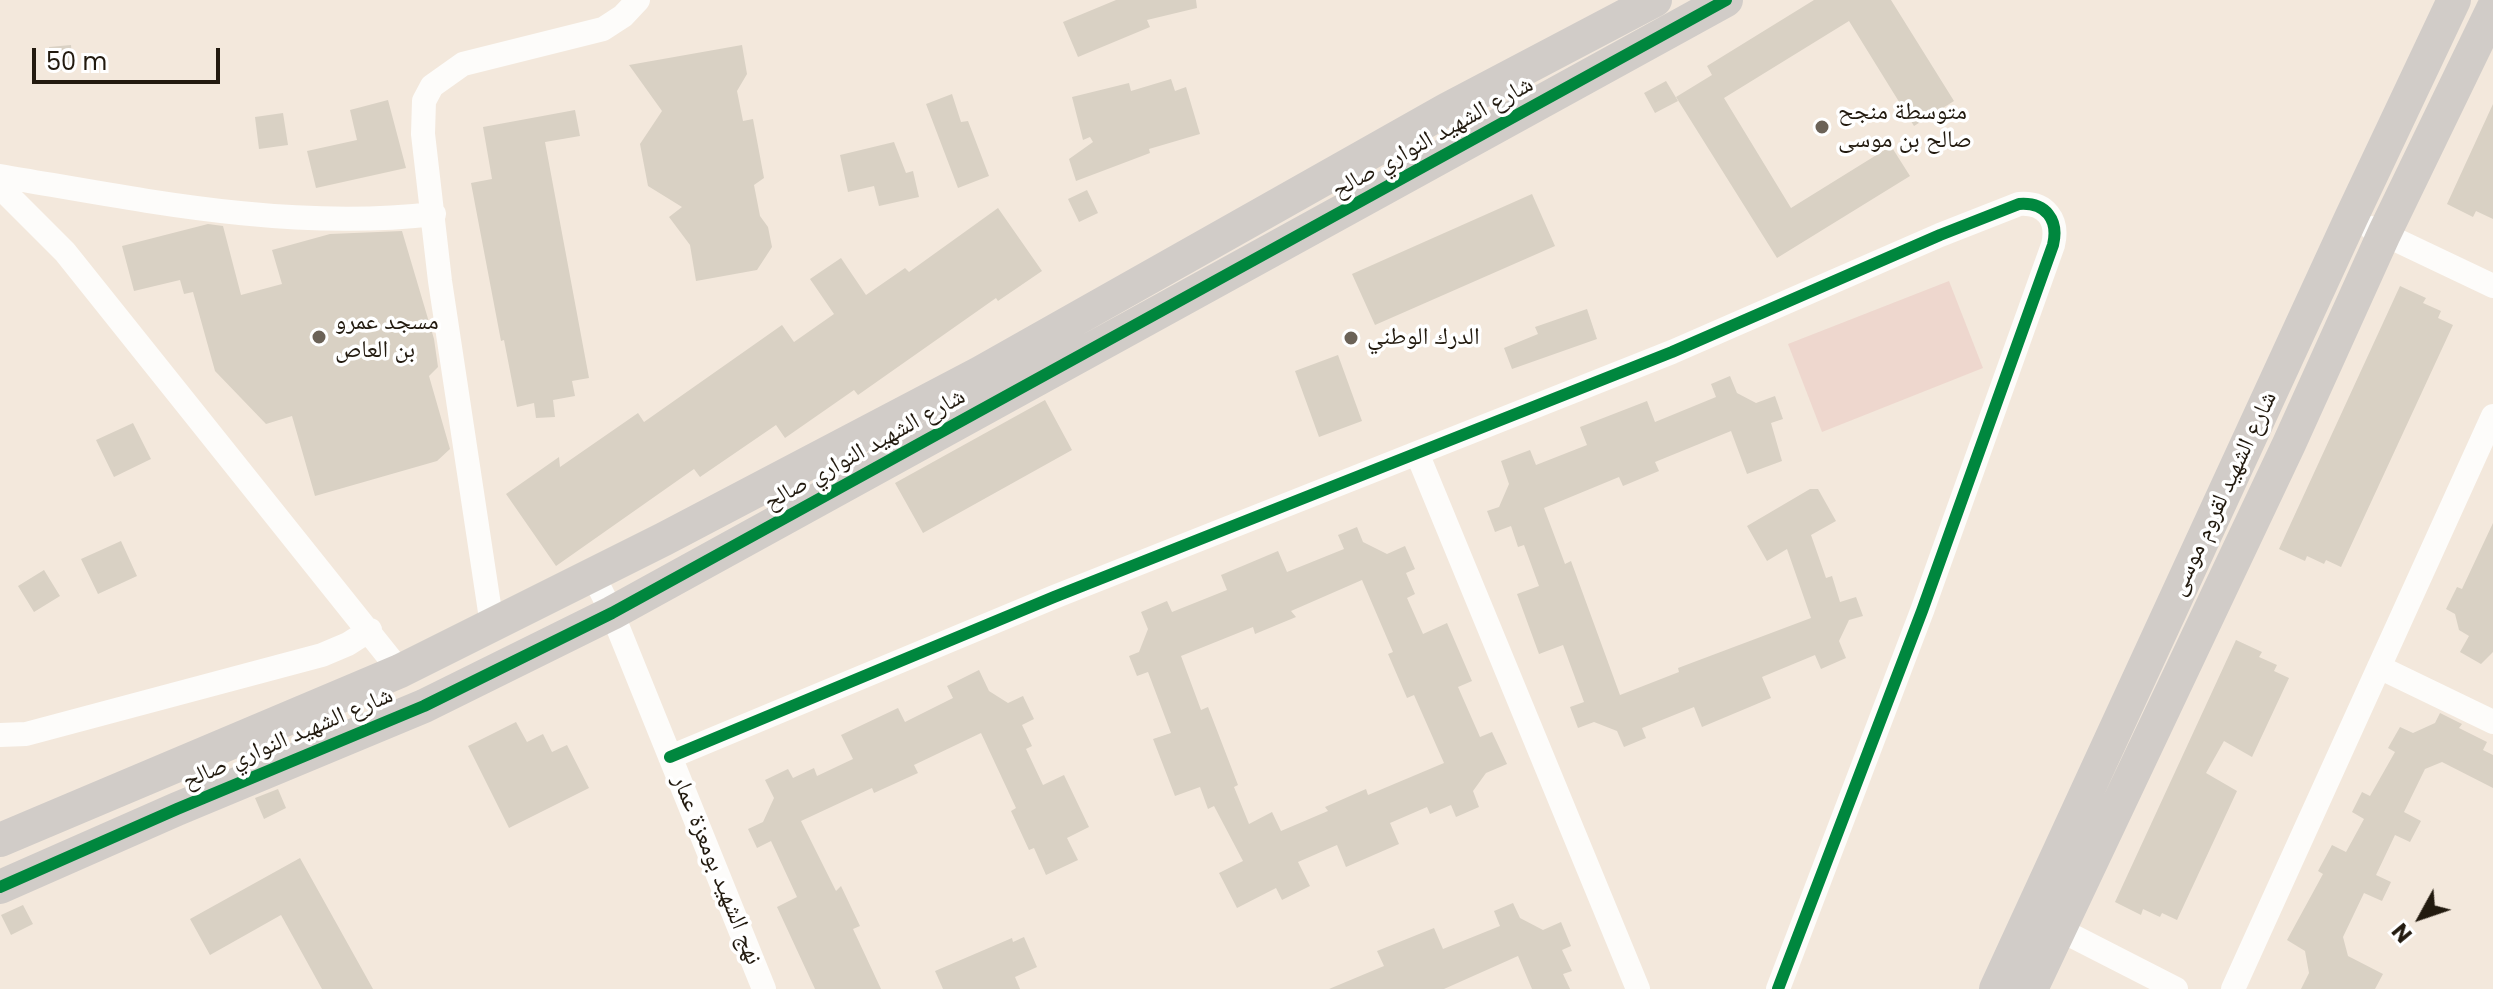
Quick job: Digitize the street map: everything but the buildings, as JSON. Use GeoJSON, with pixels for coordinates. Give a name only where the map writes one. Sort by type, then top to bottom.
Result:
{"type":"FeatureCollection","features":[{"type":"Feature","properties":{"kind":"street"},"geometry":{"type":"LineString","coordinates":[[492,625],[440,281],[422,118],[424,101],[432,86],[463,64],[603,29],[623,16],[638,0]]}},
{"type":"Feature","properties":{"kind":"street","name":"شارع الشهيد النواري صالح"},"geometry":{"type":"LineString","coordinates":[[0,840],[400,671],[593,575],[980,373],[1446,110],[1655,0]]}},
{"type":"Feature","properties":{"kind":"street","name":"شارع الشهيد النواري صالح"},"geometry":{"type":"LineString","coordinates":[[0,887],[424,706],[612,613],[1726,0]]}},
{"type":"Feature","properties":{"kind":"street","name":"شارع الشهيد لقروم موسى"},"geometry":{"type":"LineString","coordinates":[[2031,989],[2045,922],[2351,218],[2454,0]]}},
{"type":"Feature","properties":{"kind":"street","name":"شارع الشهيد لقروم موسى"},"geometry":{"type":"LineString","coordinates":[[1996,989],[2045,922],[2282,459],[2384,234],[2493,9]]}},
{"type":"Feature","properties":{"kind":"street"},"geometry":{"type":"LineString","coordinates":[[0,176],[258,215],[336,219],[434,214]]}},
{"type":"Feature","properties":{"kind":"street"},"geometry":{"type":"LineString","coordinates":[[0,187],[65,252],[400,671]]}},
{"type":"Feature","properties":{"kind":"street"},"geometry":{"type":"LineString","coordinates":[[670,757],[1054,597],[1672,352],[1940,235],[2019,204],[2038,206],[2052,218],[2056,227],[2053,245],[1922,611],[1778,989]]}},
{"type":"Feature","properties":{"kind":"street"},"geometry":{"type":"LineString","coordinates":[[2351,218],[2493,286]]}},
{"type":"Feature","properties":{"kind":"street"},"geometry":{"type":"LineString","coordinates":[[2233,989],[2493,416]]}},
{"type":"Feature","properties":{"kind":"street"},"geometry":{"type":"LineString","coordinates":[[1417,453],[1638,989]]}},
{"type":"Feature","properties":{"kind":"street","name":"نهج الشهيد بومعزة عمار"},"geometry":{"type":"LineString","coordinates":[[593,575],[612,613],[764,989]]}},
{"type":"Feature","properties":{"kind":"street"},"geometry":{"type":"LineString","coordinates":[[0,735],[26,734],[322,655],[370,630]]}},
{"type":"Feature","properties":{"kind":"street"},"geometry":{"type":"LineString","coordinates":[[2379,667],[2493,722]]}},
{"type":"Feature","properties":{"kind":"street"},"geometry":{"type":"LineString","coordinates":[[2045,922],[2176,989]]}},
{"type":"Feature","properties":{"kind":"shaded area"},"geometry":{"type":"Polygon","coordinates":[[[1949,281],[1983,368],[1822,432],[1788,344],[1949,281]]]}},
{"type":"Feature","properties":{"kind":"cycle path"},"geometry":{"type":"LineString","coordinates":[[0,887],[424,706],[612,613],[1726,0]]}},
{"type":"Feature","properties":{"kind":"cycle path"},"geometry":{"type":"LineString","coordinates":[[670,757],[1054,597],[1672,352],[1940,235],[2019,204],[2037,206],[2052,221],[2053,245],[1922,611],[1778,989]]}},
{"type":"Feature","properties":{"kind":"place","name":"متوسطة منجح صالح بن موسى"},"geometry":{"type":"Point","coordinates":[1822,127]}},
{"type":"Feature","properties":{"kind":"place","name":"مسجد عمرو بن العاص"},"geometry":{"type":"Point","coordinates":[319,337]}},
{"type":"Feature","properties":{"kind":"place","name":"الدرك الوطني"},"geometry":{"type":"Point","coordinates":[1351,338]}}]}
